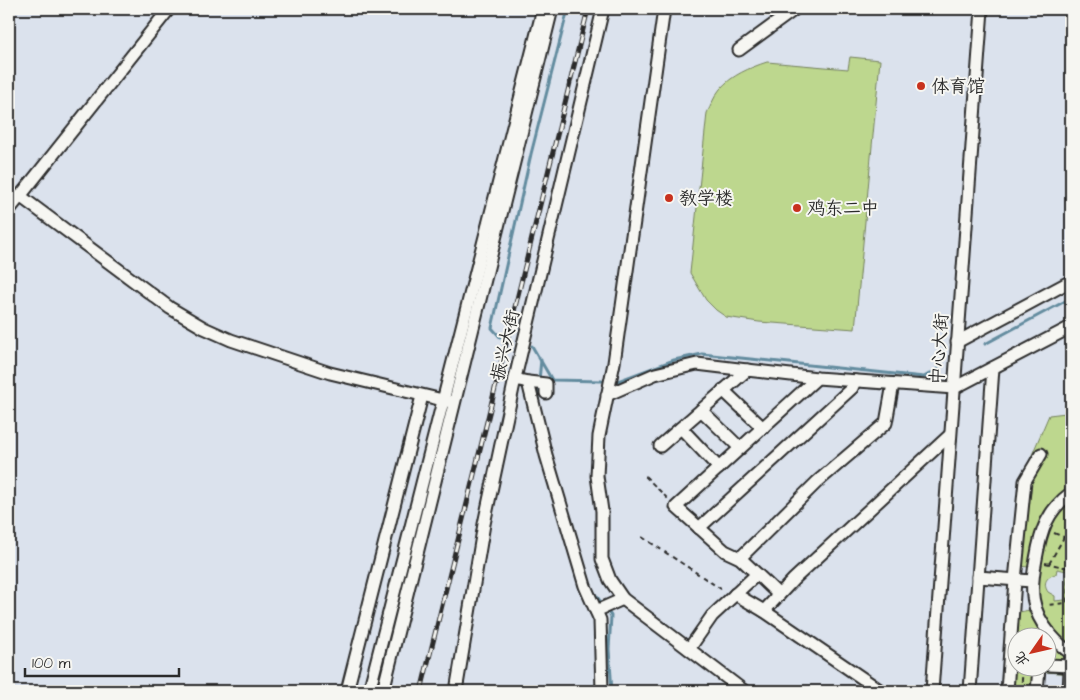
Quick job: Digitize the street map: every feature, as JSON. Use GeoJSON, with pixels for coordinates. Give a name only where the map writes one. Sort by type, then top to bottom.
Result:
{"type":"FeatureCollection","features":[{"type":"Feature","properties":{"kind":"street"},"geometry":{"type":"LineString","coordinates":[[9,210],[169,9]]}},
{"type":"Feature","properties":{"kind":"street"},"geometry":{"type":"LineString","coordinates":[[369,691],[543,9]]}},
{"type":"Feature","properties":{"kind":"street"},"geometry":{"type":"LineString","coordinates":[[383,691],[552,9]]}},
{"type":"Feature","properties":{"kind":"street","name":"振兴大街"},"geometry":{"type":"LineString","coordinates":[[456,691],[484,524],[515,379],[603,9]]}},
{"type":"Feature","properties":{"kind":"street"},"geometry":{"type":"LineString","coordinates":[[664,9],[614,363],[599,436],[597,476],[602,511],[602,559],[610,580],[623,598],[744,691]]}},
{"type":"Feature","properties":{"kind":"street"},"geometry":{"type":"LineString","coordinates":[[739,50],[795,9]]}},
{"type":"Feature","properties":{"kind":"street","name":"中心大街"},"geometry":{"type":"LineString","coordinates":[[932,691],[982,9]]}},
{"type":"Feature","properties":{"kind":"street"},"geometry":{"type":"LineString","coordinates":[[20,196],[170,308],[204,328],[232,340],[330,373],[455,403]]}},
{"type":"Feature","properties":{"kind":"street"},"geometry":{"type":"LineString","coordinates":[[957,342],[1071,281]]}},
{"type":"Feature","properties":{"kind":"street"},"geometry":{"type":"LineString","coordinates":[[608,394],[655,374],[697,364],[816,378],[954,388],[1071,327]]}},
{"type":"Feature","properties":{"kind":"street"},"geometry":{"type":"LineString","coordinates":[[970,691],[993,368]]}},
{"type":"Feature","properties":{"kind":"street"},"geometry":{"type":"LineString","coordinates":[[660,446],[747,370]]}},
{"type":"Feature","properties":{"kind":"street"},"geometry":{"type":"LineString","coordinates":[[779,595],[740,558],[725,551],[676,507],[816,378]]}},
{"type":"Feature","properties":{"kind":"street"},"geometry":{"type":"LineString","coordinates":[[515,379],[546,384],[546,393]]}},
{"type":"Feature","properties":{"kind":"street"},"geometry":{"type":"LineString","coordinates":[[700,528],[852,388],[855,381]]}},
{"type":"Feature","properties":{"kind":"street"},"geometry":{"type":"LineString","coordinates":[[528,382],[551,473],[585,586],[600,620],[602,691]]}},
{"type":"Feature","properties":{"kind":"street"},"geometry":{"type":"LineString","coordinates":[[740,558],[817,482],[886,423],[893,384]]}},
{"type":"Feature","properties":{"kind":"street"},"geometry":{"type":"LineString","coordinates":[[723,390],[763,428]]}},
{"type":"Feature","properties":{"kind":"street"},"geometry":{"type":"LineString","coordinates":[[347,691],[422,396]]}},
{"type":"Feature","properties":{"kind":"street"},"geometry":{"type":"LineString","coordinates":[[701,410],[740,448]]}},
{"type":"Feature","properties":{"kind":"street"},"geometry":{"type":"LineString","coordinates":[[681,428],[719,468]]}},
{"type":"Feature","properties":{"kind":"street"},"geometry":{"type":"LineString","coordinates":[[764,611],[950,435]]}},
{"type":"Feature","properties":{"kind":"street"},"geometry":{"type":"LineString","coordinates":[[1007,691],[1015,580],[1025,481],[1041,454]]}},
{"type":"Feature","properties":{"kind":"street"},"geometry":{"type":"LineString","coordinates":[[1069,691],[1071,653],[1058,643],[1037,615],[1032,599],[1032,581],[1040,534],[1048,516],[1071,492]]}},
{"type":"Feature","properties":{"kind":"street"},"geometry":{"type":"LineString","coordinates":[[689,649],[712,616],[757,574]]}},
{"type":"Feature","properties":{"kind":"street"},"geometry":{"type":"LineString","coordinates":[[978,577],[1032,581]]}},
{"type":"Feature","properties":{"kind":"street"},"geometry":{"type":"LineString","coordinates":[[734,595],[764,611],[881,691]]}},
{"type":"Feature","properties":{"kind":"street"},"geometry":{"type":"LineString","coordinates":[[596,612],[623,598]]}},
{"type":"Feature","properties":{"kind":"street"},"geometry":{"type":"LineString","coordinates":[[1037,691],[1038,678]]}},
{"type":"Feature","properties":{"kind":"path"},"geometry":{"type":"LineString","coordinates":[[645,476],[676,507]]}},
{"type":"Feature","properties":{"kind":"path"},"geometry":{"type":"LineString","coordinates":[[1071,526],[1071,531]]}},
{"type":"Feature","properties":{"kind":"path"},"geometry":{"type":"LineString","coordinates":[[1043,528],[1064,537],[1071,537]]}},
{"type":"Feature","properties":{"kind":"path"},"geometry":{"type":"LineString","coordinates":[[642,537],[734,595]]}},
{"type":"Feature","properties":{"kind":"path"},"geometry":{"type":"LineString","coordinates":[[1049,564],[1064,537]]}},
{"type":"Feature","properties":{"kind":"path"},"geometry":{"type":"LineString","coordinates":[[1034,606],[1067,603],[1070,586],[1069,568],[1035,560]]}},
{"type":"Feature","properties":{"kind":"path"},"geometry":{"type":"LineString","coordinates":[[1021,691],[1022,678]]}},
{"type":"Feature","properties":{"kind":"green space"},"geometry":{"type":"Polygon","coordinates":[[[850,57],[880,60],[855,329],[759,322],[726,317],[706,300],[690,273],[707,113],[720,89],[741,72],[767,62],[848,69],[850,57]]]}},
{"type":"Feature","properties":{"kind":"green space"},"geometry":{"type":"Polygon","coordinates":[[[1066,413],[1071,457],[1071,674],[1058,673],[1058,628],[1015,628],[1016,612],[1037,609],[1038,568],[1019,566],[1026,469],[1049,415],[1066,413]],[[1057,569],[1056,574],[1046,580],[1045,586],[1048,592],[1055,596],[1055,601],[1065,600],[1067,571],[1057,569]]]}},
{"type":"Feature","properties":{"kind":"green space"},"geometry":{"type":"Polygon","coordinates":[[[1011,678],[1032,678],[1031,691],[1010,691],[1011,678]]]}},
{"type":"Feature","properties":{"kind":"waterway"},"geometry":{"type":"LineString","coordinates":[[500,337],[492,328],[531,154],[568,9]]}},
{"type":"Feature","properties":{"kind":"waterway"},"geometry":{"type":"LineString","coordinates":[[985,344],[1071,298]]}},
{"type":"Feature","properties":{"kind":"waterway"},"geometry":{"type":"LineString","coordinates":[[532,346],[552,380],[602,381]]}},
{"type":"Feature","properties":{"kind":"waterway"},"geometry":{"type":"LineString","coordinates":[[618,381],[674,360],[702,354],[924,377],[938,369]]}},
{"type":"Feature","properties":{"kind":"waterway"},"geometry":{"type":"LineString","coordinates":[[539,380],[541,360]]}},
{"type":"Feature","properties":{"kind":"waterway"},"geometry":{"type":"LineString","coordinates":[[538,386],[539,405]]}},
{"type":"Feature","properties":{"kind":"waterway"},"geometry":{"type":"LineString","coordinates":[[592,590],[611,616],[609,649],[612,691]]}},
{"type":"Feature","properties":{"kind":"railway"},"geometry":{"type":"LineString","coordinates":[[421,691],[588,9]]}},
{"type":"Feature","properties":{"kind":"place","name":"体育馆"},"geometry":{"type":"Point","coordinates":[921,86]}},
{"type":"Feature","properties":{"kind":"place","name":"教学楼"},"geometry":{"type":"Point","coordinates":[669,198]}},
{"type":"Feature","properties":{"kind":"place","name":"鸡东二中"},"geometry":{"type":"Point","coordinates":[797,208]}}]}
